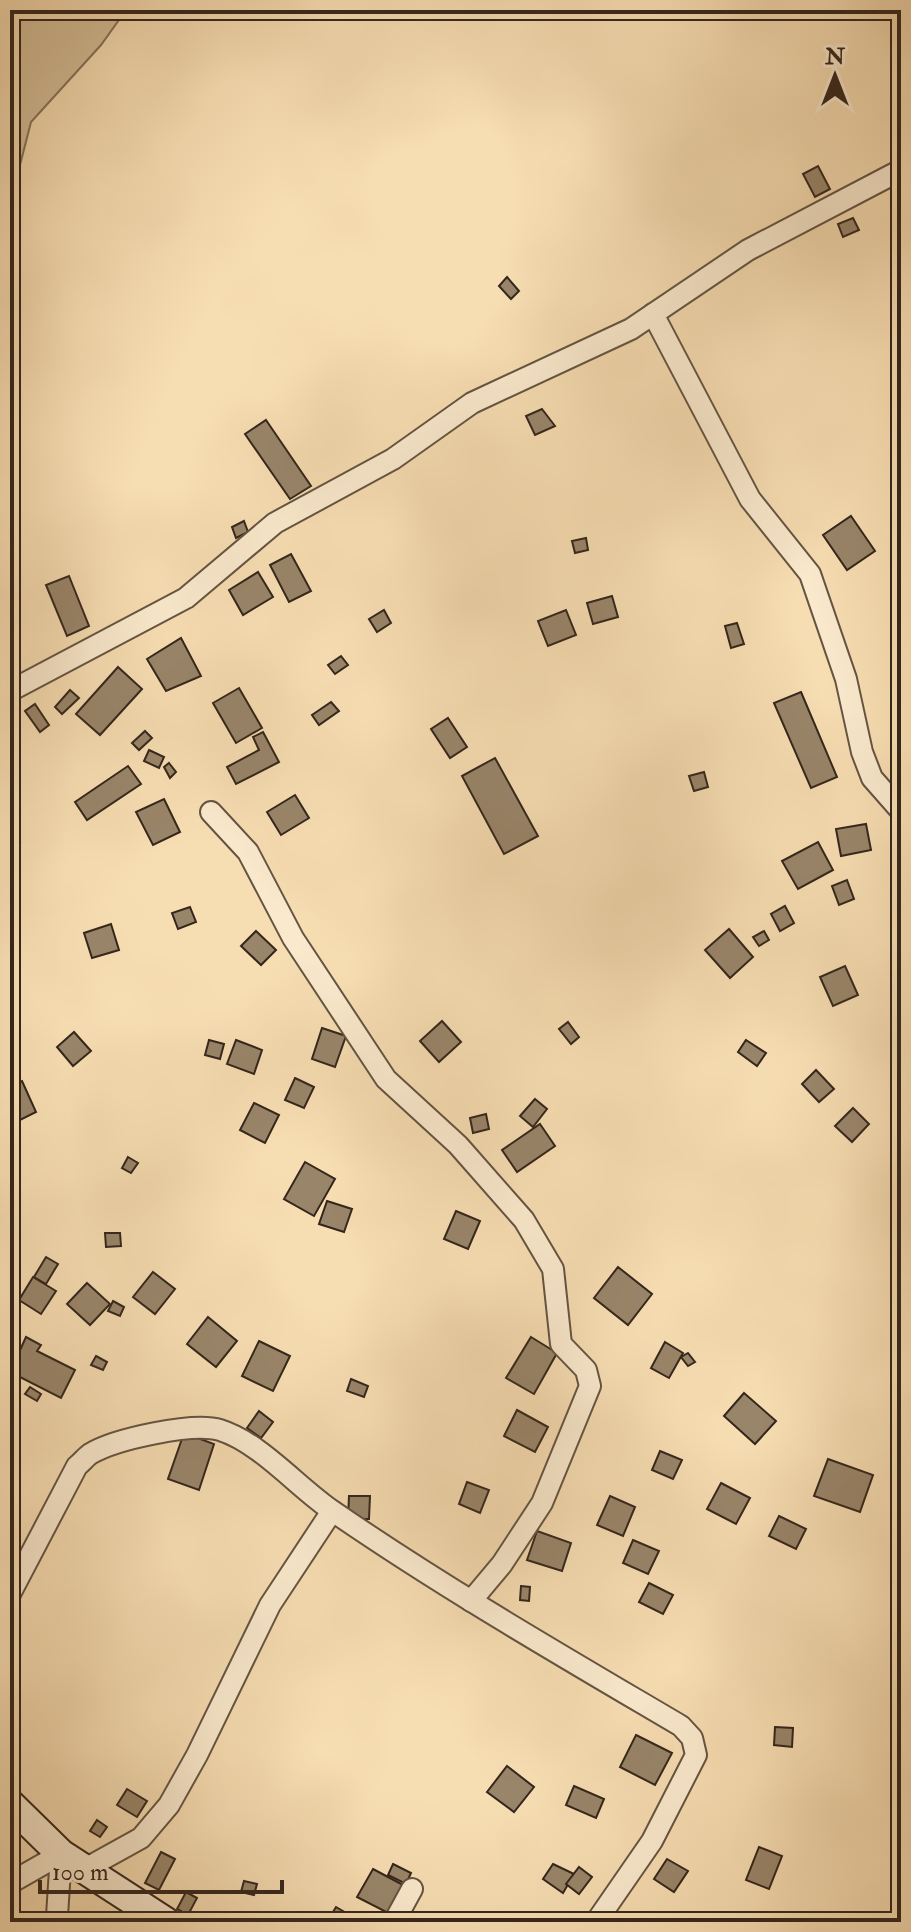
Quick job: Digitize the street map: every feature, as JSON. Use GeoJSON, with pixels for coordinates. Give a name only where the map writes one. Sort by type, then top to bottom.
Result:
{"type":"FeatureCollection","features":[{"type":"Feature","properties":{"kind":"street"},"geometry":{"type":"LineString","coordinates":[[10,691],[186,598],[275,523],[393,459],[472,403],[631,329],[748,250],[901,170]]}},
{"type":"Feature","properties":{"kind":"street"},"geometry":{"type":"LineString","coordinates":[[653,314],[750,499],[810,574],[846,679],[862,752],[872,778],[901,811]]}},
{"type":"Feature","properties":{"kind":"street"},"geometry":{"type":"LineString","coordinates":[[211,812],[248,852],[293,938],[386,1079],[458,1145],[524,1220],[553,1269],[561,1344],[586,1370],[590,1386],[542,1503],[502,1564],[471,1601]]}},
{"type":"Feature","properties":{"kind":"street"},"geometry":{"type":"LineString","coordinates":[[10,1594],[77,1466],[90,1454],[117,1443],[196,1428],[219,1430],[244,1441],[332,1511],[471,1601],[681,1726],[692,1738],[696,1755],[652,1841],[596,1922]]}},
{"type":"Feature","properties":{"kind":"street"},"geometry":{"type":"LineString","coordinates":[[10,1883],[141,1838],[169,1805],[197,1755],[270,1605],[332,1511]]}},
{"type":"Feature","properties":{"kind":"street"},"geometry":{"type":"LineString","coordinates":[[10,1804],[73,1861],[166,1922]]}},
{"type":"Feature","properties":{"kind":"street"},"geometry":{"type":"LineString","coordinates":[[59,1922],[57,1916],[73,1861]]}},
{"type":"Feature","properties":{"kind":"street"},"geometry":{"type":"LineString","coordinates":[[394,1922],[412,1889]]}},
{"type":"Feature","properties":{"kind":"shaded area"},"geometry":{"type":"Polygon","coordinates":[[[10,10],[126,10],[101,45],[31,122],[10,204],[10,10]]]}},
{"type":"Feature","properties":{"kind":"building"},"geometry":{"type":"Polygon","coordinates":[[[818,166],[830,189],[815,197],[803,174],[818,166]]]}},
{"type":"Feature","properties":{"kind":"building"},"geometry":{"type":"Polygon","coordinates":[[[853,218],[859,230],[843,237],[838,224],[853,218]]]}},
{"type":"Feature","properties":{"kind":"building"},"geometry":{"type":"Polygon","coordinates":[[[507,277],[519,291],[511,299],[499,286],[507,277]]]}},
{"type":"Feature","properties":{"kind":"building"},"geometry":{"type":"Polygon","coordinates":[[[542,409],[555,426],[535,435],[526,416],[542,409]]]}},
{"type":"Feature","properties":{"kind":"building"},"geometry":{"type":"Polygon","coordinates":[[[266,420],[311,486],[290,499],[245,434],[266,420]]]}},
{"type":"Feature","properties":{"kind":"building"},"geometry":{"type":"Polygon","coordinates":[[[851,516],[875,551],[847,570],[823,535],[851,516]]]}},
{"type":"Feature","properties":{"kind":"building"},"geometry":{"type":"Polygon","coordinates":[[[244,521],[248,532],[236,538],[232,527],[244,521]]]}},
{"type":"Feature","properties":{"kind":"building"},"geometry":{"type":"Polygon","coordinates":[[[586,538],[588,550],[575,553],[572,541],[586,538]]]}},
{"type":"Feature","properties":{"kind":"building"},"geometry":{"type":"Polygon","coordinates":[[[291,554],[311,591],[289,602],[270,565],[291,554]]]}},
{"type":"Feature","properties":{"kind":"building"},"geometry":{"type":"Polygon","coordinates":[[[258,572],[273,597],[243,615],[229,590],[258,572]]]}},
{"type":"Feature","properties":{"kind":"building"},"geometry":{"type":"Polygon","coordinates":[[[69,576],[89,626],[67,636],[46,585],[69,576]]]}},
{"type":"Feature","properties":{"kind":"building"},"geometry":{"type":"Polygon","coordinates":[[[612,596],[618,617],[593,624],[587,603],[612,596]]]}},
{"type":"Feature","properties":{"kind":"building"},"geometry":{"type":"Polygon","coordinates":[[[384,610],[391,623],[377,632],[369,619],[384,610]]]}},
{"type":"Feature","properties":{"kind":"building"},"geometry":{"type":"Polygon","coordinates":[[[566,610],[576,635],[548,646],[538,621],[566,610]]]}},
{"type":"Feature","properties":{"kind":"building"},"geometry":{"type":"Polygon","coordinates":[[[737,623],[744,644],[731,648],[725,626],[737,623]]]}},
{"type":"Feature","properties":{"kind":"building"},"geometry":{"type":"Polygon","coordinates":[[[181,638],[201,676],[166,691],[147,659],[181,638]]]}},
{"type":"Feature","properties":{"kind":"building"},"geometry":{"type":"Polygon","coordinates":[[[341,656],[348,665],[335,674],[328,665],[341,656]]]}},
{"type":"Feature","properties":{"kind":"building"},"geometry":{"type":"Polygon","coordinates":[[[118,667],[142,689],[100,735],[76,714],[118,667]]]}},
{"type":"Feature","properties":{"kind":"building"},"geometry":{"type":"Polygon","coordinates":[[[239,688],[262,728],[236,743],[213,703],[239,688]]]}},
{"type":"Feature","properties":{"kind":"building"},"geometry":{"type":"Polygon","coordinates":[[[70,690],[79,698],[62,714],[55,707],[70,690]]]}},
{"type":"Feature","properties":{"kind":"building"},"geometry":{"type":"Polygon","coordinates":[[[801,692],[837,777],[811,788],[774,703],[801,692]]]}},
{"type":"Feature","properties":{"kind":"building"},"geometry":{"type":"Polygon","coordinates":[[[331,702],[339,711],[319,725],[312,715],[331,702]]]}},
{"type":"Feature","properties":{"kind":"building"},"geometry":{"type":"Polygon","coordinates":[[[35,704],[49,725],[40,732],[25,711],[35,704]]]}},
{"type":"Feature","properties":{"kind":"building"},"geometry":{"type":"Polygon","coordinates":[[[448,718],[467,747],[450,758],[431,729],[448,718]]]}},
{"type":"Feature","properties":{"kind":"building"},"geometry":{"type":"Polygon","coordinates":[[[145,731],[152,738],[139,750],[132,743],[145,731]]]}},
{"type":"Feature","properties":{"kind":"building"},"geometry":{"type":"Polygon","coordinates":[[[263,732],[279,762],[236,784],[227,767],[259,750],[253,737],[263,732]]]}},
{"type":"Feature","properties":{"kind":"building"},"geometry":{"type":"Polygon","coordinates":[[[149,750],[164,757],[159,768],[144,761],[149,750]]]}},
{"type":"Feature","properties":{"kind":"building"},"geometry":{"type":"Polygon","coordinates":[[[495,758],[538,836],[504,854],[462,776],[495,758]]]}},
{"type":"Feature","properties":{"kind":"building"},"geometry":{"type":"Polygon","coordinates":[[[169,763],[176,772],[170,778],[164,767],[169,763]]]}},
{"type":"Feature","properties":{"kind":"building"},"geometry":{"type":"Polygon","coordinates":[[[128,766],[141,784],[87,820],[75,802],[128,766]]]}},
{"type":"Feature","properties":{"kind":"building"},"geometry":{"type":"Polygon","coordinates":[[[704,772],[708,787],[694,791],[689,776],[704,772]]]}},
{"type":"Feature","properties":{"kind":"building"},"geometry":{"type":"Polygon","coordinates":[[[295,795],[309,818],[281,835],[267,812],[295,795]]]}},
{"type":"Feature","properties":{"kind":"building"},"geometry":{"type":"Polygon","coordinates":[[[164,799],[180,832],[153,845],[136,812],[164,799]]]}},
{"type":"Feature","properties":{"kind":"building"},"geometry":{"type":"Polygon","coordinates":[[[10,821],[20,842],[10,846],[10,821]]]}},
{"type":"Feature","properties":{"kind":"building"},"geometry":{"type":"Polygon","coordinates":[[[866,824],[871,850],[841,856],[836,829],[866,824]]]}},
{"type":"Feature","properties":{"kind":"building"},"geometry":{"type":"Polygon","coordinates":[[[818,842],[833,870],[798,889],[782,861],[818,842]]]}},
{"type":"Feature","properties":{"kind":"building"},"geometry":{"type":"Polygon","coordinates":[[[847,880],[854,899],[839,905],[832,886],[847,880]]]}},
{"type":"Feature","properties":{"kind":"building"},"geometry":{"type":"Polygon","coordinates":[[[785,906],[794,923],[780,931],[771,914],[785,906]]]}},
{"type":"Feature","properties":{"kind":"building"},"geometry":{"type":"Polygon","coordinates":[[[190,907],[196,922],[178,929],[172,913],[190,907]]]}},
{"type":"Feature","properties":{"kind":"building"},"geometry":{"type":"Polygon","coordinates":[[[111,924],[119,950],[92,958],[84,933],[111,924]]]}},
{"type":"Feature","properties":{"kind":"building"},"geometry":{"type":"Polygon","coordinates":[[[729,929],[753,957],[730,978],[705,950],[729,929]]]}},
{"type":"Feature","properties":{"kind":"building"},"geometry":{"type":"Polygon","coordinates":[[[256,931],[276,950],[261,965],[241,946],[256,931]]]}},
{"type":"Feature","properties":{"kind":"building"},"geometry":{"type":"Polygon","coordinates":[[[764,931],[769,940],[759,946],[753,937],[764,931]]]}},
{"type":"Feature","properties":{"kind":"building"},"geometry":{"type":"Polygon","coordinates":[[[845,966],[858,995],[833,1006],[820,977],[845,966]]]}},
{"type":"Feature","properties":{"kind":"building"},"geometry":{"type":"Polygon","coordinates":[[[442,1021],[461,1042],[439,1062],[420,1041],[442,1021]]]}},
{"type":"Feature","properties":{"kind":"building"},"geometry":{"type":"Polygon","coordinates":[[[568,1022],[579,1037],[571,1044],[559,1029],[568,1022]]]}},
{"type":"Feature","properties":{"kind":"building"},"geometry":{"type":"Polygon","coordinates":[[[322,1028],[346,1036],[335,1067],[312,1059],[322,1028]]]}},
{"type":"Feature","properties":{"kind":"building"},"geometry":{"type":"Polygon","coordinates":[[[74,1032],[91,1051],[73,1066],[57,1047],[74,1032]]]}},
{"type":"Feature","properties":{"kind":"building"},"geometry":{"type":"Polygon","coordinates":[[[209,1040],[224,1044],[220,1059],[205,1055],[209,1040]]]}},
{"type":"Feature","properties":{"kind":"building"},"geometry":{"type":"Polygon","coordinates":[[[236,1040],[262,1050],[254,1074],[227,1064],[236,1040]]]}},
{"type":"Feature","properties":{"kind":"building"},"geometry":{"type":"Polygon","coordinates":[[[746,1040],[766,1053],[757,1066],[738,1052],[746,1040]]]}},
{"type":"Feature","properties":{"kind":"building"},"geometry":{"type":"Polygon","coordinates":[[[816,1070],[834,1089],[819,1102],[802,1084],[816,1070]]]}},
{"type":"Feature","properties":{"kind":"building"},"geometry":{"type":"Polygon","coordinates":[[[295,1078],[314,1087],[304,1108],[285,1100],[295,1078]]]}},
{"type":"Feature","properties":{"kind":"building"},"geometry":{"type":"Polygon","coordinates":[[[22,1081],[36,1112],[12,1124],[10,1087],[22,1081]]]}},
{"type":"Feature","properties":{"kind":"building"},"geometry":{"type":"Polygon","coordinates":[[[535,1099],[547,1109],[533,1127],[520,1116],[535,1099]]]}},
{"type":"Feature","properties":{"kind":"building"},"geometry":{"type":"Polygon","coordinates":[[[254,1103],[279,1115],[265,1143],[240,1130],[254,1103]]]}},
{"type":"Feature","properties":{"kind":"building"},"geometry":{"type":"Polygon","coordinates":[[[853,1108],[869,1124],[852,1142],[835,1126],[853,1108]]]}},
{"type":"Feature","properties":{"kind":"building"},"geometry":{"type":"Polygon","coordinates":[[[486,1114],[489,1129],[473,1133],[470,1118],[486,1114]]]}},
{"type":"Feature","properties":{"kind":"building"},"geometry":{"type":"Polygon","coordinates":[[[540,1124],[555,1146],[517,1172],[502,1150],[540,1124]]]}},
{"type":"Feature","properties":{"kind":"building"},"geometry":{"type":"Polygon","coordinates":[[[128,1157],[138,1163],[131,1173],[122,1168],[128,1157]]]}},
{"type":"Feature","properties":{"kind":"building"},"geometry":{"type":"Polygon","coordinates":[[[305,1162],[335,1179],[314,1216],[284,1199],[305,1162]]]}},
{"type":"Feature","properties":{"kind":"building"},"geometry":{"type":"Polygon","coordinates":[[[327,1201],[352,1209],[344,1232],[319,1224],[327,1201]]]}},
{"type":"Feature","properties":{"kind":"building"},"geometry":{"type":"Polygon","coordinates":[[[456,1211],[480,1221],[468,1249],[444,1239],[456,1211]]]}},
{"type":"Feature","properties":{"kind":"building"},"geometry":{"type":"Polygon","coordinates":[[[105,1233],[120,1233],[121,1246],[106,1247],[105,1233]]]}},
{"type":"Feature","properties":{"kind":"building"},"geometry":{"type":"Polygon","coordinates":[[[46,1257],[58,1264],[46,1284],[34,1277],[46,1257]]]}},
{"type":"Feature","properties":{"kind":"building"},"geometry":{"type":"Polygon","coordinates":[[[618,1267],[652,1294],[628,1325],[594,1298],[618,1267]]]}},
{"type":"Feature","properties":{"kind":"building"},"geometry":{"type":"Polygon","coordinates":[[[153,1272],[175,1289],[155,1314],[133,1297],[153,1272]]]}},
{"type":"Feature","properties":{"kind":"building"},"geometry":{"type":"Polygon","coordinates":[[[33,1277],[56,1291],[41,1314],[19,1300],[33,1277]]]}},
{"type":"Feature","properties":{"kind":"building"},"geometry":{"type":"Polygon","coordinates":[[[87,1283],[110,1304],[90,1325],[67,1304],[87,1283]]]}},
{"type":"Feature","properties":{"kind":"building"},"geometry":{"type":"Polygon","coordinates":[[[113,1301],[124,1307],[120,1316],[108,1311],[113,1301]]]}},
{"type":"Feature","properties":{"kind":"building"},"geometry":{"type":"Polygon","coordinates":[[[208,1317],[237,1341],[216,1367],[187,1344],[208,1317]]]}},
{"type":"Feature","properties":{"kind":"building"},"geometry":{"type":"Polygon","coordinates":[[[26,1337],[41,1345],[37,1351],[75,1370],[61,1398],[10,1372],[26,1337]]]}},
{"type":"Feature","properties":{"kind":"building"},"geometry":{"type":"Polygon","coordinates":[[[531,1337],[557,1353],[534,1394],[506,1378],[531,1337]]]}},
{"type":"Feature","properties":{"kind":"building"},"geometry":{"type":"Polygon","coordinates":[[[259,1341],[290,1356],[273,1391],[242,1376],[259,1341]]]}},
{"type":"Feature","properties":{"kind":"building"},"geometry":{"type":"Polygon","coordinates":[[[665,1342],[683,1353],[669,1378],[651,1368],[665,1342]]]}},
{"type":"Feature","properties":{"kind":"building"},"geometry":{"type":"Polygon","coordinates":[[[688,1353],[695,1362],[688,1366],[681,1357],[688,1353]]]}},
{"type":"Feature","properties":{"kind":"building"},"geometry":{"type":"Polygon","coordinates":[[[96,1356],[107,1362],[103,1370],[91,1365],[96,1356]]]}},
{"type":"Feature","properties":{"kind":"building"},"geometry":{"type":"Polygon","coordinates":[[[351,1379],[368,1386],[364,1397],[347,1391],[351,1379]]]}},
{"type":"Feature","properties":{"kind":"building"},"geometry":{"type":"Polygon","coordinates":[[[30,1387],[41,1394],[37,1401],[25,1394],[30,1387]]]}},
{"type":"Feature","properties":{"kind":"building"},"geometry":{"type":"Polygon","coordinates":[[[744,1393],[776,1421],[755,1444],[724,1416],[744,1393]]]}},
{"type":"Feature","properties":{"kind":"building"},"geometry":{"type":"Polygon","coordinates":[[[517,1410],[548,1427],[535,1452],[504,1436],[517,1410]]]}},
{"type":"Feature","properties":{"kind":"building"},"geometry":{"type":"Polygon","coordinates":[[[259,1411],[273,1422],[261,1438],[247,1428],[259,1411]]]}},
{"type":"Feature","properties":{"kind":"building"},"geometry":{"type":"Polygon","coordinates":[[[184,1433],[214,1444],[199,1490],[168,1479],[184,1433]]]}},
{"type":"Feature","properties":{"kind":"building"},"geometry":{"type":"Polygon","coordinates":[[[660,1451],[682,1460],[673,1479],[652,1470],[660,1451]]]}},
{"type":"Feature","properties":{"kind":"building"},"geometry":{"type":"Polygon","coordinates":[[[828,1459],[873,1475],[860,1512],[814,1496],[828,1459]]]}},
{"type":"Feature","properties":{"kind":"building"},"geometry":{"type":"Polygon","coordinates":[[[467,1482],[489,1490],[480,1513],[459,1504],[467,1482]]]}},
{"type":"Feature","properties":{"kind":"building"},"geometry":{"type":"Polygon","coordinates":[[[721,1483],[750,1498],[736,1524],[707,1509],[721,1483]]]}},
{"type":"Feature","properties":{"kind":"building"},"geometry":{"type":"Polygon","coordinates":[[[349,1496],[370,1496],[369,1519],[348,1519],[349,1496]]]}},
{"type":"Feature","properties":{"kind":"building"},"geometry":{"type":"Polygon","coordinates":[[[610,1496],[635,1507],[623,1536],[597,1525],[610,1496]]]}},
{"type":"Feature","properties":{"kind":"building"},"geometry":{"type":"Polygon","coordinates":[[[779,1516],[806,1529],[796,1549],[769,1536],[779,1516]]]}},
{"type":"Feature","properties":{"kind":"building"},"geometry":{"type":"Polygon","coordinates":[[[537,1531],[571,1543],[562,1571],[527,1560],[537,1531]]]}},
{"type":"Feature","properties":{"kind":"building"},"geometry":{"type":"Polygon","coordinates":[[[633,1540],[659,1551],[648,1574],[623,1563],[633,1540]]]}},
{"type":"Feature","properties":{"kind":"building"},"geometry":{"type":"Polygon","coordinates":[[[649,1583],[673,1595],[663,1614],[639,1602],[649,1583]]]}},
{"type":"Feature","properties":{"kind":"building"},"geometry":{"type":"Polygon","coordinates":[[[521,1586],[530,1587],[529,1601],[520,1600],[521,1586]]]}},
{"type":"Feature","properties":{"kind":"building"},"geometry":{"type":"Polygon","coordinates":[[[775,1727],[793,1728],[792,1747],[774,1745],[775,1727]]]}},
{"type":"Feature","properties":{"kind":"building"},"geometry":{"type":"Polygon","coordinates":[[[636,1735],[672,1753],[655,1785],[620,1767],[636,1735]]]}},
{"type":"Feature","properties":{"kind":"building"},"geometry":{"type":"Polygon","coordinates":[[[507,1766],[534,1787],[514,1812],[487,1792],[507,1766]]]}},
{"type":"Feature","properties":{"kind":"building"},"geometry":{"type":"Polygon","coordinates":[[[574,1786],[604,1799],[596,1818],[566,1805],[574,1786]]]}},
{"type":"Feature","properties":{"kind":"building"},"geometry":{"type":"Polygon","coordinates":[[[127,1789],[147,1801],[137,1817],[117,1805],[127,1789]]]}},
{"type":"Feature","properties":{"kind":"building"},"geometry":{"type":"Polygon","coordinates":[[[97,1820],[107,1827],[100,1837],[90,1831],[97,1820]]]}},
{"type":"Feature","properties":{"kind":"building"},"geometry":{"type":"Polygon","coordinates":[[[759,1847],[782,1856],[769,1889],[746,1880],[759,1847]]]}},
{"type":"Feature","properties":{"kind":"building"},"geometry":{"type":"Polygon","coordinates":[[[161,1852],[175,1859],[159,1890],[145,1883],[161,1852]]]}},
{"type":"Feature","properties":{"kind":"building"},"geometry":{"type":"Polygon","coordinates":[[[667,1859],[688,1871],[674,1892],[654,1879],[667,1859]]]}},
{"type":"Feature","properties":{"kind":"building"},"geometry":{"type":"Polygon","coordinates":[[[393,1864],[411,1873],[406,1884],[388,1875],[393,1864]]]}},
{"type":"Feature","properties":{"kind":"building"},"geometry":{"type":"Polygon","coordinates":[[[553,1864],[574,1874],[563,1893],[543,1879],[553,1864]]]}},
{"type":"Feature","properties":{"kind":"building"},"geometry":{"type":"Polygon","coordinates":[[[579,1867],[592,1877],[579,1894],[566,1884],[579,1867]]]}},
{"type":"Feature","properties":{"kind":"building"},"geometry":{"type":"Polygon","coordinates":[[[373,1869],[405,1886],[390,1914],[357,1897],[373,1869]]]}},
{"type":"Feature","properties":{"kind":"building"},"geometry":{"type":"Polygon","coordinates":[[[244,1881],[257,1884],[254,1895],[241,1892],[244,1881]]]}},
{"type":"Feature","properties":{"kind":"building"},"geometry":{"type":"Polygon","coordinates":[[[186,1892],[197,1898],[188,1915],[177,1909],[186,1892]]]}},
{"type":"Feature","properties":{"kind":"building"},"geometry":{"type":"Polygon","coordinates":[[[336,1907],[362,1922],[327,1922],[336,1907]]]}},
{"type":"Feature","properties":{"kind":"building"},"geometry":{"type":"Polygon","coordinates":[[[16,1912],[23,1922],[10,1922],[10,1915],[16,1912]]]}},
{"type":"Feature","properties":{"kind":"building"},"geometry":{"type":"Polygon","coordinates":[[[249,1914],[261,1922],[242,1922],[249,1914]]]}}]}
